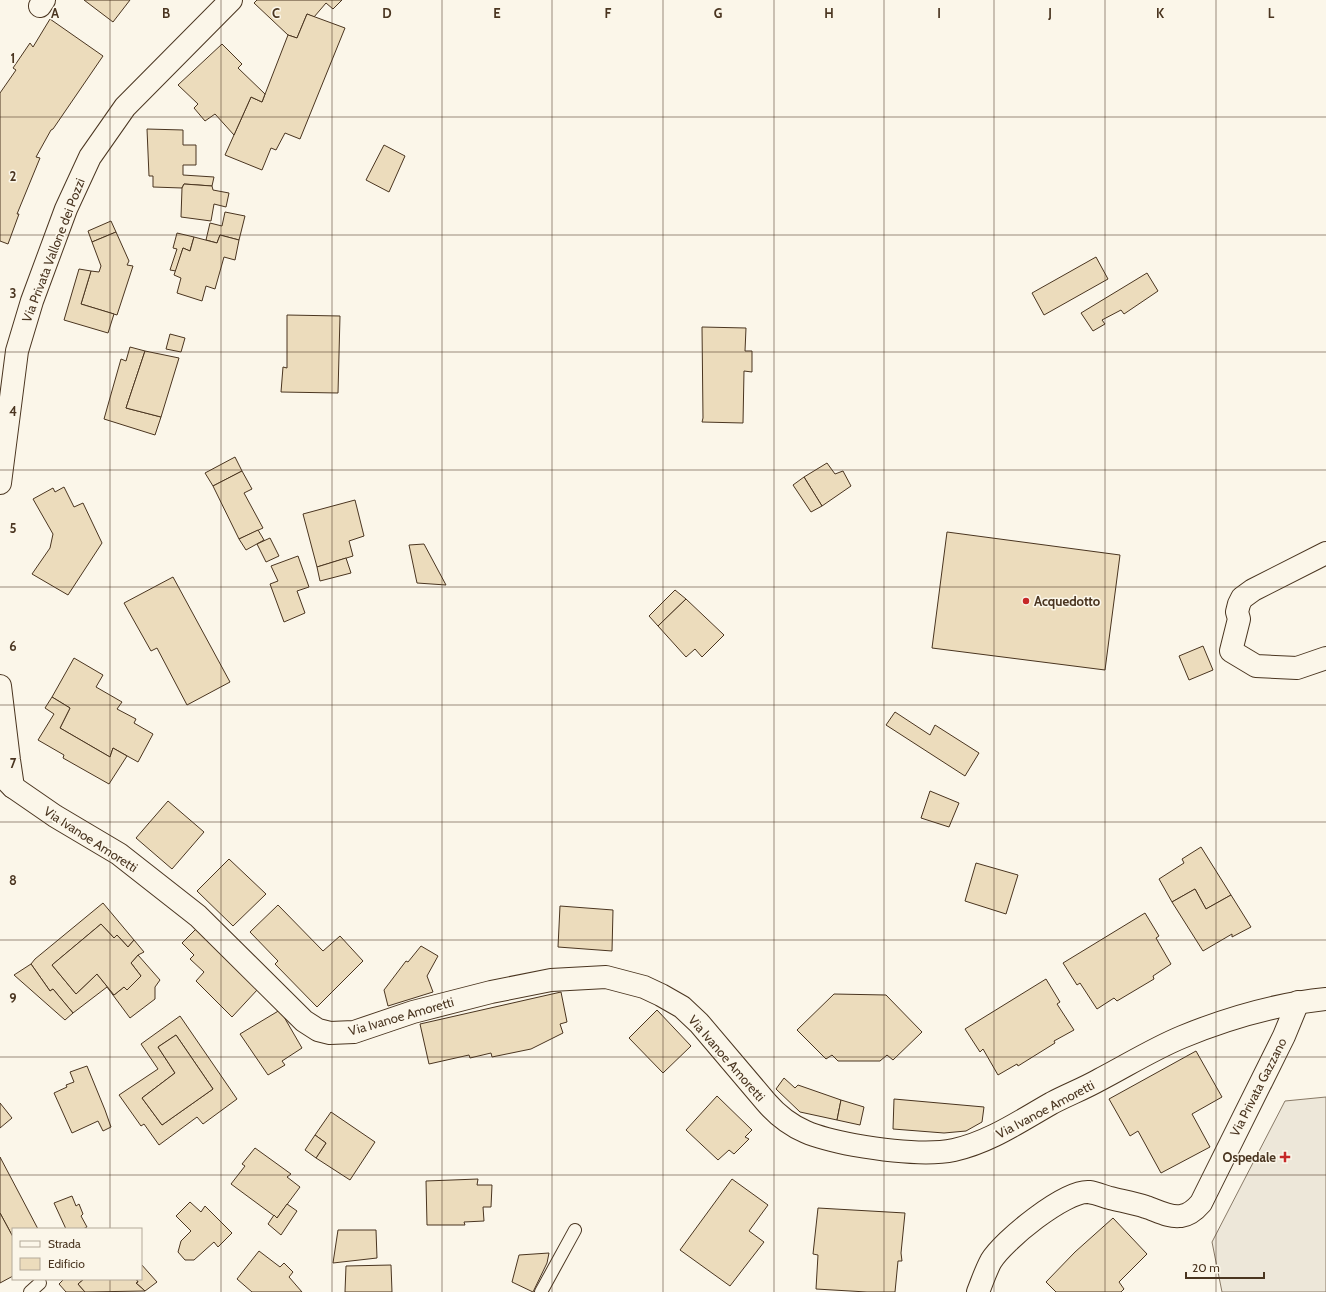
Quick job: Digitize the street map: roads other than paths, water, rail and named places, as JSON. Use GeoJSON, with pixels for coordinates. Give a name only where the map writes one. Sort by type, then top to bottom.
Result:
{"type":"FeatureCollection","features":[{"type":"Feature","properties":{"kind":"street","name":"Via Privata Vallone dei Pozzi"},"geometry":{"type":"LineString","coordinates":[[0,483],[17,351],[32,301],[66,209],[90,157],[125,107],[231,0]]}},
{"type":"Feature","properties":{"kind":"street"},"geometry":{"type":"LineString","coordinates":[[1326,553],[1247,593],[1242,598],[1237,612],[1239,619],[1231,651],[1256,666],[1297,668],[1326,658]]}},
{"type":"Feature","properties":{"kind":"street"},"geometry":{"type":"LineString","coordinates":[[0,686],[9,760],[7,780]]}},
{"type":"Feature","properties":{"kind":"street","name":"Via Ivanoe Amoretti"},"geometry":{"type":"LineString","coordinates":[[7,780],[55,816],[119,854],[198,916],[304,1021],[318,1030],[330,1033],[354,1032],[413,1012],[492,992],[552,980],[606,977],[644,987],[661,994],[682,1007],[700,1023],[771,1108],[787,1122],[812,1135],[867,1147],[918,1152],[936,1152],[953,1150],[973,1144],[994,1136],[1053,1103],[1182,1037],[1239,1016],[1298,1002],[1326,999]]}},
{"type":"Feature","properties":{"kind":"street","name":"Via Privata Gazzano"},"geometry":{"type":"LineString","coordinates":[[978,1292],[991,1261],[1001,1247],[1048,1210],[1063,1200],[1075,1195],[1088,1192],[1146,1207],[1173,1216],[1181,1216],[1195,1210],[1201,1203],[1284,1036],[1298,1002]]}},
{"type":"Feature","properties":{"kind":"lane"},"geometry":{"type":"LineString","coordinates":[[541,1292],[575,1230]]}},
{"type":"Feature","properties":{"kind":"lane"},"geometry":{"type":"LineString","coordinates":[[30,1292],[40,1282]]}},
{"type":"Feature","properties":{"kind":"place","name":"Acquedotto"},"geometry":{"type":"Point","coordinates":[1026,601]}},
{"type":"Feature","properties":{"kind":"place","name":"Ospedale"},"geometry":{"type":"Point","coordinates":[1285,1157]}}]}
